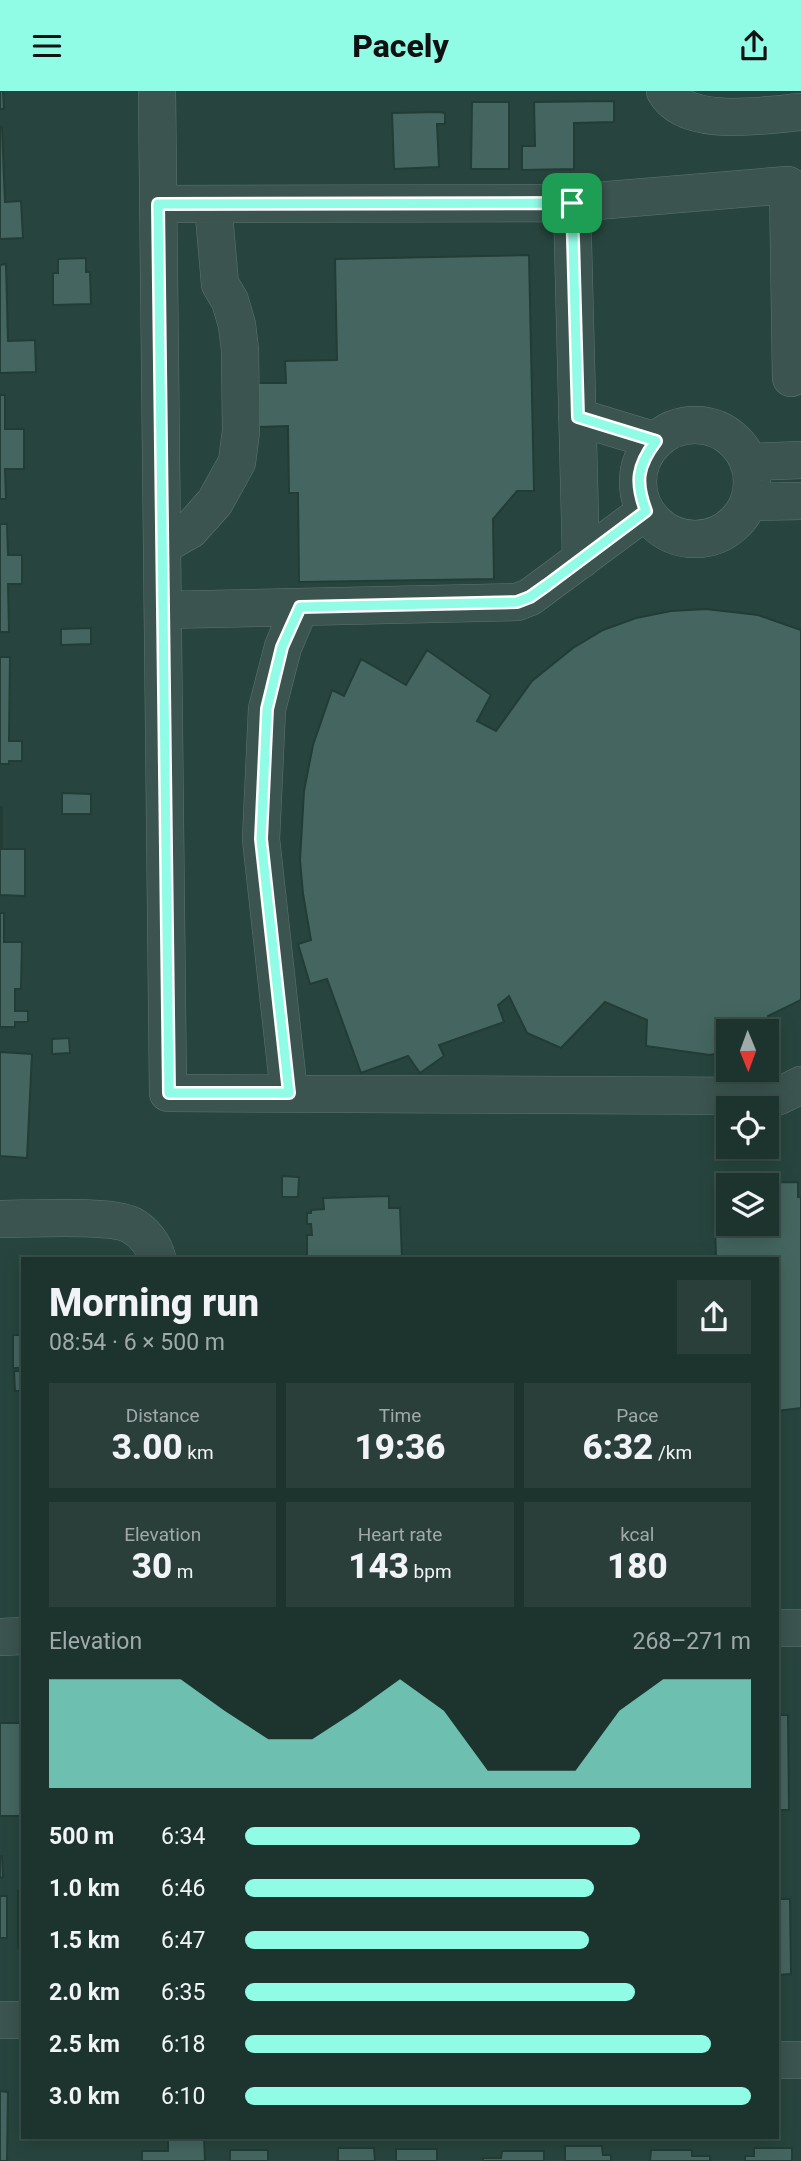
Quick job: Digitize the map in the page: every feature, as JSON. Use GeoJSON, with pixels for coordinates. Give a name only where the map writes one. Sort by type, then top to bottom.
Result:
{"type":"FeatureCollection","features":[{"type":"Feature","properties":{"kind":"street"},"geometry":{"type":"LineString","coordinates":[[157,91],[169,1093],[779,1095],[801,1085]]}},
{"type":"Feature","properties":{"kind":"street"},"geometry":{"type":"LineString","coordinates":[[665,91],[677,105],[697,114],[729,116],[801,113]]}},
{"type":"Feature","properties":{"kind":"street"},"geometry":{"type":"LineString","coordinates":[[158,204],[572,203],[794,185],[792,378]]}},
{"type":"Feature","properties":{"kind":"street"},"geometry":{"type":"LineString","coordinates":[[572,203],[581,560]]}},
{"type":"Feature","properties":{"kind":"street"},"geometry":{"type":"LineString","coordinates":[[162,546],[190,530],[215,502],[237,462],[241,431],[240,350],[230,301],[220,284],[213,204]]}},
{"type":"Feature","properties":{"kind":"street"},"geometry":{"type":"LineString","coordinates":[[578,417],[656,441]]}},
{"type":"Feature","properties":{"kind":"street"},"geometry":{"type":"LineString","coordinates":[[690,425],[710,427],[727,435],[741,447],[748,461],[752,484],[749,502],[739,519],[726,530],[709,537],[691,539],[658,525],[646,511],[639,494],[639,475],[644,456],[656,441],[672,430],[690,425]]}},
{"type":"Feature","properties":{"kind":"street"},"geometry":{"type":"LineString","coordinates":[[748,461],[801,460]]}},
{"type":"Feature","properties":{"kind":"street"},"geometry":{"type":"LineString","coordinates":[[749,502],[801,501]]}},
{"type":"Feature","properties":{"kind":"street"},"geometry":{"type":"LineString","coordinates":[[163,610],[517,602],[530,597],[646,511]]}},
{"type":"Feature","properties":{"kind":"street"},"geometry":{"type":"LineString","coordinates":[[289,1093],[261,839],[267,709],[282,647],[300,607]]}},
{"type":"Feature","properties":{"kind":"street"},"geometry":{"type":"LineString","coordinates":[[0,1219],[107,1219],[130,1224],[151,1248]]}},
{"type":"Feature","properties":{"kind":"street"},"geometry":{"type":"LineString","coordinates":[[779,1628],[801,1627]]}},
{"type":"Feature","properties":{"kind":"street"},"geometry":{"type":"LineString","coordinates":[[0,1637],[21,1636]]}},
{"type":"Feature","properties":{"kind":"street"},"geometry":{"type":"LineString","coordinates":[[0,2020],[21,2020]]}},
{"type":"Feature","properties":{"kind":"street"},"geometry":{"type":"LineString","coordinates":[[779,2060],[801,2060]]}},
{"type":"Feature","properties":{"kind":"building"},"geometry":{"type":"Polygon","coordinates":[[[0,91],[3,91],[4,109],[0,109],[0,91]]]}},
{"type":"Feature","properties":{"kind":"building"},"geometry":{"type":"Polygon","coordinates":[[[614,101],[614,122],[574,123],[574,169],[522,170],[522,146],[535,146],[534,102],[614,101]]]}},
{"type":"Feature","properties":{"kind":"building"},"geometry":{"type":"Polygon","coordinates":[[[472,102],[509,102],[509,169],[471,169],[472,102]]]}},
{"type":"Feature","properties":{"kind":"building"},"geometry":{"type":"Polygon","coordinates":[[[392,113],[445,113],[445,124],[437,124],[439,167],[394,169],[392,113]]]}},
{"type":"Feature","properties":{"kind":"building"},"geometry":{"type":"Polygon","coordinates":[[[0,127],[5,202],[21,201],[23,238],[0,239],[0,127]]]}},
{"type":"Feature","properties":{"kind":"building"},"geometry":{"type":"Polygon","coordinates":[[[529,255],[534,491],[517,491],[493,519],[494,579],[299,582],[298,493],[289,493],[288,426],[259,427],[258,383],[286,383],[285,361],[337,360],[335,259],[529,255]]]}},
{"type":"Feature","properties":{"kind":"building"},"geometry":{"type":"Polygon","coordinates":[[[86,258],[86,272],[90,272],[91,304],[53,305],[53,273],[58,273],[58,259],[86,258]]]}},
{"type":"Feature","properties":{"kind":"building"},"geometry":{"type":"Polygon","coordinates":[[[6,264],[8,341],[35,340],[36,372],[0,373],[0,265],[6,264]]]}},
{"type":"Feature","properties":{"kind":"building"},"geometry":{"type":"Polygon","coordinates":[[[0,395],[5,395],[5,429],[24,429],[24,469],[5,469],[6,499],[0,499],[0,395]]]}},
{"type":"Feature","properties":{"kind":"building"},"geometry":{"type":"Polygon","coordinates":[[[0,524],[7,524],[8,555],[22,555],[22,584],[8,584],[9,632],[0,632],[0,524]]]}},
{"type":"Feature","properties":{"kind":"building"},"geometry":{"type":"Polygon","coordinates":[[[706,609],[758,615],[801,630],[801,1000],[768,1016],[769,1019],[716,1019],[716,1054],[710,1055],[646,1046],[647,1020],[605,1002],[561,1048],[527,1033],[509,996],[498,1005],[504,1022],[439,1045],[444,1056],[420,1073],[408,1056],[361,1073],[327,979],[310,984],[298,944],[311,940],[300,860],[304,791],[313,745],[332,690],[344,696],[361,659],[406,685],[427,650],[491,695],[477,721],[496,731],[532,681],[573,648],[603,630],[636,618],[671,611],[706,609]]]}},
{"type":"Feature","properties":{"kind":"building"},"geometry":{"type":"Polygon","coordinates":[[[91,628],[91,644],[61,645],[61,629],[91,628]]]}},
{"type":"Feature","properties":{"kind":"building"},"geometry":{"type":"Polygon","coordinates":[[[0,657],[10,657],[9,741],[22,741],[22,761],[9,761],[9,764],[0,764],[0,657]]]}},
{"type":"Feature","properties":{"kind":"building"},"geometry":{"type":"Polygon","coordinates":[[[62,793],[91,794],[91,814],[62,814],[62,793]]]}},
{"type":"Feature","properties":{"kind":"building"},"geometry":{"type":"Polygon","coordinates":[[[0,807],[2,849],[25,849],[25,896],[0,895],[0,807]]]}},
{"type":"Feature","properties":{"kind":"building"},"geometry":{"type":"Polygon","coordinates":[[[0,913],[4,913],[4,942],[22,942],[21,989],[15,989],[15,1011],[28,1011],[28,1022],[15,1022],[15,1027],[0,1027],[0,913]]]}},
{"type":"Feature","properties":{"kind":"building"},"geometry":{"type":"Polygon","coordinates":[[[69,1038],[70,1053],[52,1054],[52,1039],[69,1038]]]}},
{"type":"Feature","properties":{"kind":"building"},"geometry":{"type":"Polygon","coordinates":[[[0,1052],[32,1054],[27,1158],[0,1156],[0,1052]]]}},
{"type":"Feature","properties":{"kind":"building"},"geometry":{"type":"Polygon","coordinates":[[[282,1176],[299,1177],[298,1197],[282,1197],[282,1176]]]}},
{"type":"Feature","properties":{"kind":"building"},"geometry":{"type":"Polygon","coordinates":[[[779,1182],[798,1182],[798,1197],[801,1197],[801,1408],[779,1411],[779,1257],[716,1257],[715,1225],[716,1236],[779,1236],[779,1182]]]}},
{"type":"Feature","properties":{"kind":"building"},"geometry":{"type":"Polygon","coordinates":[[[389,1196],[389,1208],[400,1208],[402,1257],[307,1257],[307,1235],[312,1235],[311,1224],[307,1224],[307,1213],[324,1209],[323,1198],[389,1196]]]}},
{"type":"Feature","properties":{"kind":"building"},"geometry":{"type":"Polygon","coordinates":[[[13,1335],[21,1335],[21,1368],[13,1368],[13,1335]]]}},
{"type":"Feature","properties":{"kind":"building"},"geometry":{"type":"Polygon","coordinates":[[[14,1371],[21,1371],[21,1391],[15,1391],[14,1371]]]}},
{"type":"Feature","properties":{"kind":"building"},"geometry":{"type":"Polygon","coordinates":[[[20,1512],[21,1512],[21,1552],[20,1512]]]}},
{"type":"Feature","properties":{"kind":"building"},"geometry":{"type":"Polygon","coordinates":[[[779,1715],[788,1715],[789,1810],[779,1810],[779,1715]]]}},
{"type":"Feature","properties":{"kind":"building"},"geometry":{"type":"Polygon","coordinates":[[[0,1723],[21,1723],[21,1816],[0,1816],[0,1723]]]}},
{"type":"Feature","properties":{"kind":"building"},"geometry":{"type":"Polygon","coordinates":[[[0,1856],[3,1877],[0,1878],[0,1856]]]}},
{"type":"Feature","properties":{"kind":"building"},"geometry":{"type":"Polygon","coordinates":[[[18,1891],[21,1891],[21,1948],[18,1948],[18,1891]]]}},
{"type":"Feature","properties":{"kind":"building"},"geometry":{"type":"Polygon","coordinates":[[[0,1896],[7,1896],[7,1938],[0,1938],[0,1896]]]}},
{"type":"Feature","properties":{"kind":"building"},"geometry":{"type":"Polygon","coordinates":[[[779,1899],[790,1899],[791,1974],[779,1975],[779,1899]]]}},
{"type":"Feature","properties":{"kind":"building"},"geometry":{"type":"Polygon","coordinates":[[[0,2091],[8,2092],[7,2161],[0,2161],[0,2091]]]}},
{"type":"Feature","properties":{"kind":"building"},"geometry":{"type":"Polygon","coordinates":[[[168,2139],[204,2139],[205,2161],[142,2161],[142,2151],[168,2151],[168,2139]]]}},
{"type":"Feature","properties":{"kind":"building"},"geometry":{"type":"Polygon","coordinates":[[[565,2146],[602,2146],[603,2155],[611,2155],[611,2161],[565,2161],[565,2146]]]}},
{"type":"Feature","properties":{"kind":"building"},"geometry":{"type":"Polygon","coordinates":[[[338,2148],[374,2148],[375,2161],[338,2161],[338,2148]]]}},
{"type":"Feature","properties":{"kind":"building"},"geometry":{"type":"Polygon","coordinates":[[[754,2148],[792,2148],[792,2161],[745,2161],[745,2156],[754,2156],[754,2148]]]}},
{"type":"Feature","properties":{"kind":"building"},"geometry":{"type":"Polygon","coordinates":[[[396,2149],[437,2149],[437,2161],[396,2161],[396,2149]]]}},
{"type":"Feature","properties":{"kind":"building"},"geometry":{"type":"Polygon","coordinates":[[[230,2150],[268,2150],[268,2161],[230,2161],[230,2150]]]}},
{"type":"Feature","properties":{"kind":"building"},"geometry":{"type":"Polygon","coordinates":[[[651,2150],[692,2150],[692,2156],[710,2156],[710,2161],[650,2161],[651,2150]]]}},
{"type":"Feature","properties":{"kind":"building"},"geometry":{"type":"Polygon","coordinates":[[[502,2151],[544,2151],[544,2161],[483,2161],[483,2158],[501,2158],[502,2151]]]}},
{"type":"Feature","properties":{"kind":"route"},"geometry":{"type":"LineString","coordinates":[[572,203],[578,417],[656,441],[644,456],[639,475],[639,494],[646,511],[530,597],[517,602],[300,607],[282,647],[267,709],[261,839],[289,1093],[169,1093],[158,204],[572,203]]}}]}
